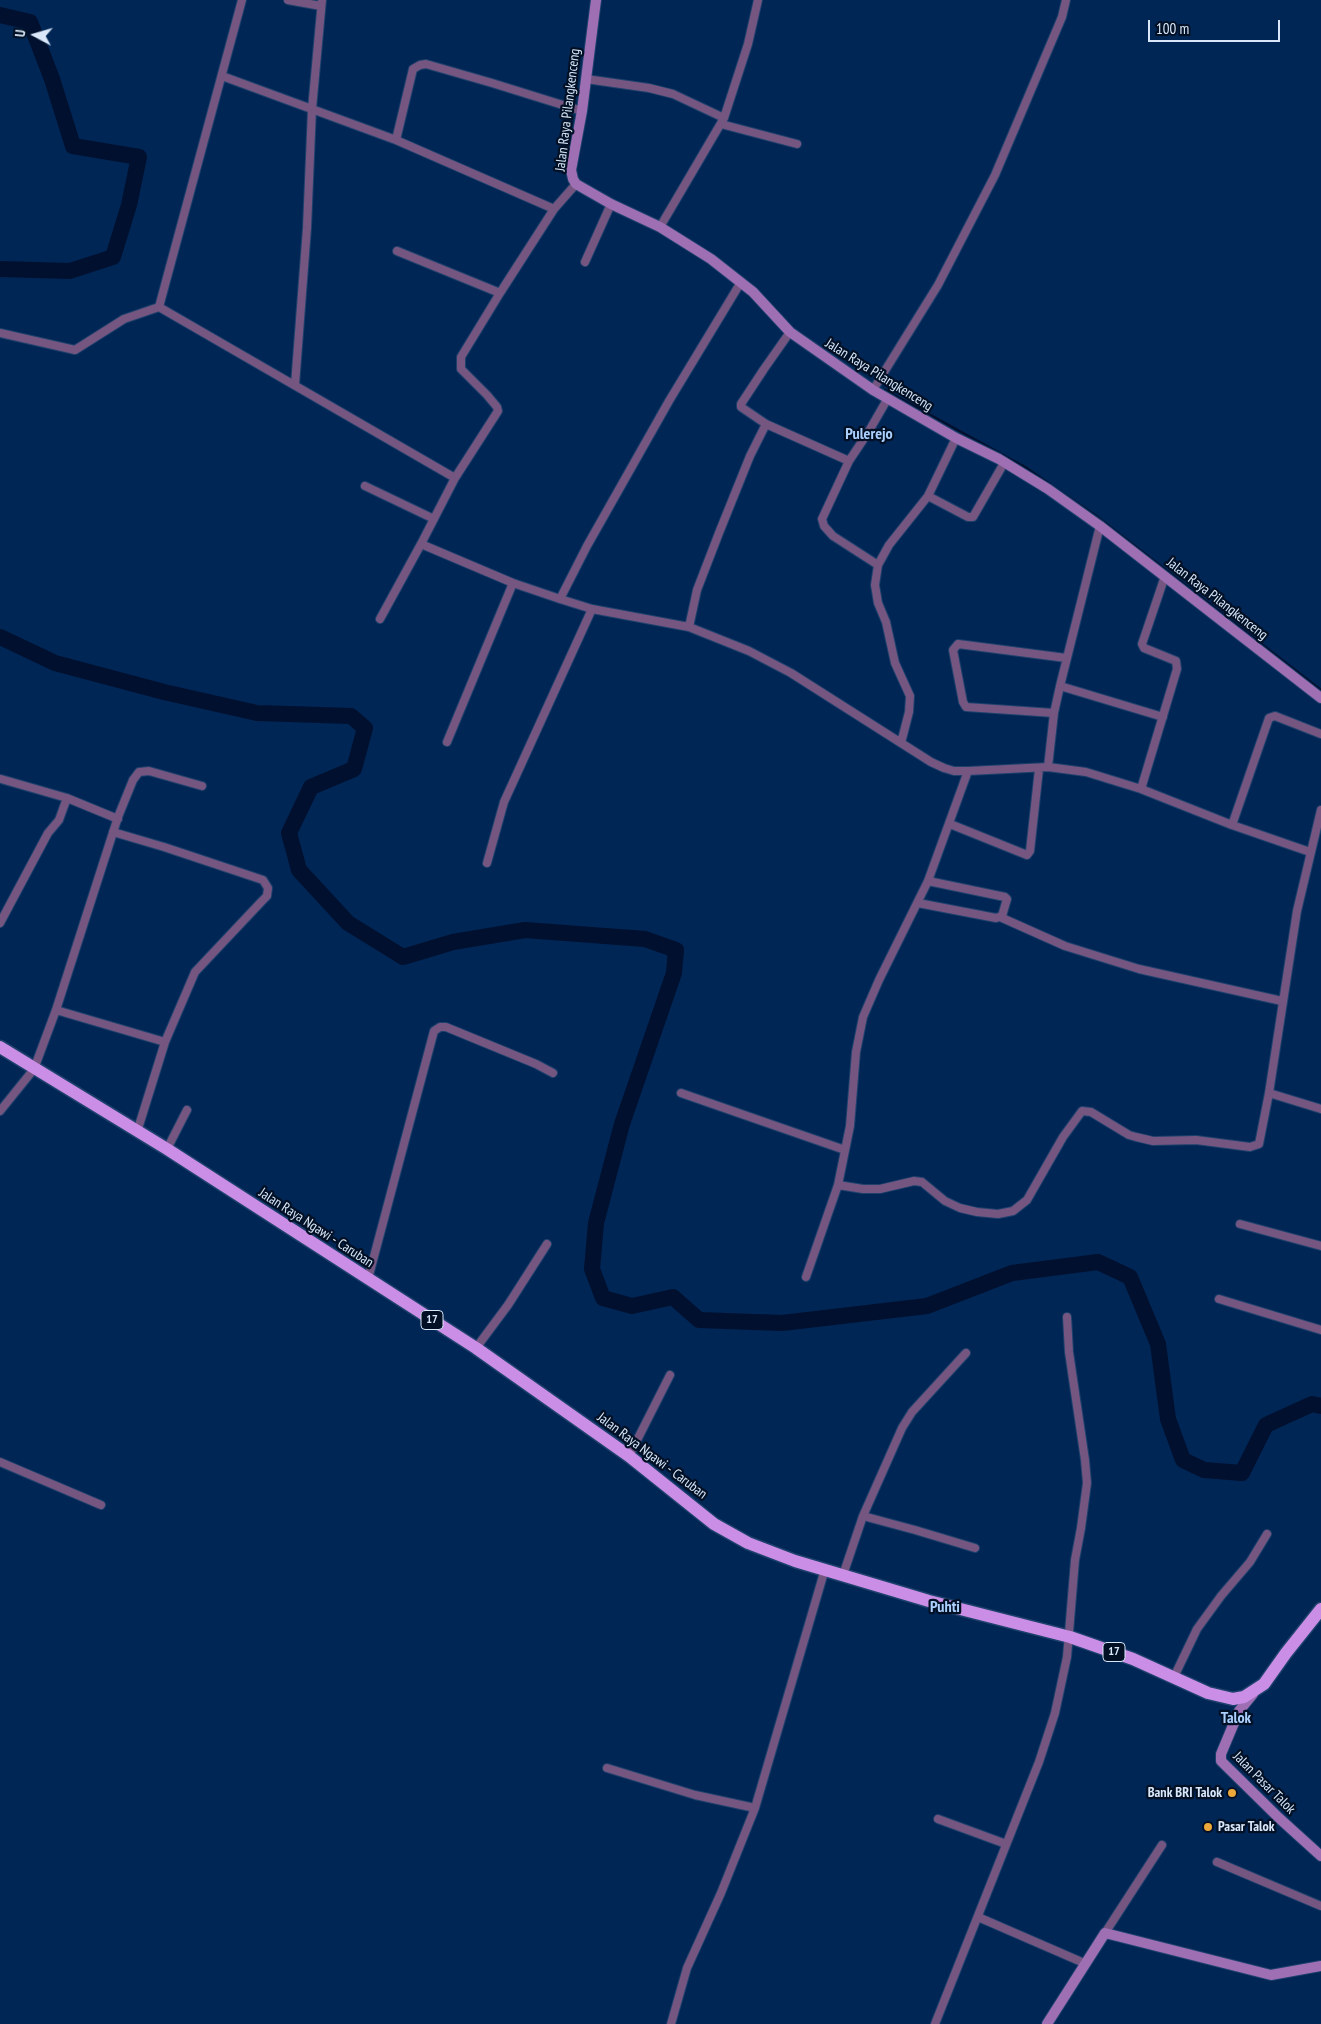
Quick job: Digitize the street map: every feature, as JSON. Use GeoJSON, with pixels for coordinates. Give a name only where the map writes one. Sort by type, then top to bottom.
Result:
{"type":"FeatureCollection","features":[{"type":"Feature","properties":{"kind":"highway","name":"Jalan Raya Ngawi - Caruban"},"geometry":{"type":"LineString","coordinates":[[0,1047],[167,1149],[476,1348],[629,1456],[723,1530],[772,1553],[938,1604],[1070,1637],[1133,1659],[1208,1693],[1233,1699],[1244,1697],[1264,1684],[1321,1609]]}},
{"type":"Feature","properties":{"kind":"main road","name":"Jalan Raya Pilangkenceng"},"geometry":{"type":"LineString","coordinates":[[596,0],[582,111],[571,170],[576,184],[611,204],[660,227],[711,259],[741,282],[790,332],[872,390],[1048,488],[1100,526],[1321,698]]}},
{"type":"Feature","properties":{"kind":"main road"},"geometry":{"type":"LineString","coordinates":[[1236,1718],[1257,1689]]}},
{"type":"Feature","properties":{"kind":"main road"},"geometry":{"type":"LineString","coordinates":[[1224,1698],[1231,1704],[1236,1718]]}},
{"type":"Feature","properties":{"kind":"main road","name":"Jalan Pasar Talok"},"geometry":{"type":"LineString","coordinates":[[1236,1718],[1221,1754],[1221,1761],[1321,1856]]}},
{"type":"Feature","properties":{"kind":"main road"},"geometry":{"type":"LineString","coordinates":[[1047,2024],[1084,1963],[1105,1933],[1271,1976],[1321,1966]]}},
{"type":"Feature","properties":{"kind":"street"},"geometry":{"type":"LineString","coordinates":[[159,307],[242,0]]}},
{"type":"Feature","properties":{"kind":"street"},"geometry":{"type":"LineString","coordinates":[[288,0],[321,3],[312,109],[307,228],[294,385]]}},
{"type":"Feature","properties":{"kind":"street"},"geometry":{"type":"LineString","coordinates":[[660,227],[723,121],[748,44],[758,0]]}},
{"type":"Feature","properties":{"kind":"street"},"geometry":{"type":"LineString","coordinates":[[872,390],[938,285],[995,175],[1062,17],[1066,0]]}},
{"type":"Feature","properties":{"kind":"street"},"geometry":{"type":"LineString","coordinates":[[396,140],[413,69],[420,64],[426,64],[492,83],[582,111]]}},
{"type":"Feature","properties":{"kind":"street"},"geometry":{"type":"LineString","coordinates":[[222,76],[396,140],[554,209]]}},
{"type":"Feature","properties":{"kind":"street"},"geometry":{"type":"LineString","coordinates":[[586,79],[649,88],[673,94],[723,121],[797,144]]}},
{"type":"Feature","properties":{"kind":"street"},"geometry":{"type":"LineString","coordinates":[[380,619],[455,478],[498,412],[497,407],[487,395],[461,370],[460,357],[554,209],[576,184]]}},
{"type":"Feature","properties":{"kind":"street"},"geometry":{"type":"LineString","coordinates":[[585,262],[611,204]]}},
{"type":"Feature","properties":{"kind":"street"},"geometry":{"type":"LineString","coordinates":[[397,251],[500,293]]}},
{"type":"Feature","properties":{"kind":"street"},"geometry":{"type":"LineString","coordinates":[[560,599],[587,546],[669,402],[741,282]]}},
{"type":"Feature","properties":{"kind":"street"},"geometry":{"type":"LineString","coordinates":[[0,333],[75,350],[124,319],[159,307],[455,478]]}},
{"type":"Feature","properties":{"kind":"street"},"geometry":{"type":"LineString","coordinates":[[790,332],[741,404],[741,408],[766,424],[849,461]]}},
{"type":"Feature","properties":{"kind":"street"},"geometry":{"type":"LineString","coordinates":[[878,565],[833,536],[824,526],[822,519],[849,461],[888,398]]}},
{"type":"Feature","properties":{"kind":"street"},"geometry":{"type":"LineString","coordinates":[[688,627],[697,590],[750,456],[766,424]]}},
{"type":"Feature","properties":{"kind":"street"},"geometry":{"type":"LineString","coordinates":[[901,743],[909,712],[910,696],[895,663],[886,622],[878,603],[875,585],[878,565],[889,545],[928,496],[956,438]]}},
{"type":"Feature","properties":{"kind":"street"},"geometry":{"type":"LineString","coordinates":[[928,496],[968,517],[973,517],[1004,463]]}},
{"type":"Feature","properties":{"kind":"street"},"geometry":{"type":"LineString","coordinates":[[365,486],[434,519]]}},
{"type":"Feature","properties":{"kind":"street"},"geometry":{"type":"LineString","coordinates":[[1048,767],[1054,713],[1100,526]]}},
{"type":"Feature","properties":{"kind":"street"},"geometry":{"type":"LineString","coordinates":[[421,544],[514,583],[560,599],[592,609],[688,627],[749,651],[791,673],[944,768],[954,771],[968,771],[1048,767],[1086,772],[1141,789],[1232,825],[1310,852]]}},
{"type":"Feature","properties":{"kind":"street"},"geometry":{"type":"LineString","coordinates":[[1141,789],[1177,663],[1144,648],[1142,644],[1165,576]]}},
{"type":"Feature","properties":{"kind":"street"},"geometry":{"type":"LineString","coordinates":[[447,742],[514,583]]}},
{"type":"Feature","properties":{"kind":"street"},"geometry":{"type":"LineString","coordinates":[[487,863],[504,802],[592,609]]}},
{"type":"Feature","properties":{"kind":"street"},"geometry":{"type":"LineString","coordinates":[[1054,713],[966,707],[963,702],[953,650],[958,644],[1066,658]]}},
{"type":"Feature","properties":{"kind":"street"},"geometry":{"type":"LineString","coordinates":[[1060,686],[1163,716]]}},
{"type":"Feature","properties":{"kind":"street"},"geometry":{"type":"LineString","coordinates":[[1232,825],[1269,718],[1275,716],[1321,734]]}},
{"type":"Feature","properties":{"kind":"street"},"geometry":{"type":"LineString","coordinates":[[950,824],[1027,855],[1030,851],[1039,768]]}},
{"type":"Feature","properties":{"kind":"street"},"geometry":{"type":"LineString","coordinates":[[0,1111],[34,1069],[56,1010],[113,832],[133,780],[139,772],[149,771],[202,786]]}},
{"type":"Feature","properties":{"kind":"street"},"geometry":{"type":"LineString","coordinates":[[806,1277],[838,1185],[850,1126],[856,1052],[863,1017],[878,980],[928,881],[968,771]]}},
{"type":"Feature","properties":{"kind":"street"},"geometry":{"type":"LineString","coordinates":[[1,779],[66,798],[118,819]]}},
{"type":"Feature","properties":{"kind":"street"},"geometry":{"type":"LineString","coordinates":[[0,923],[48,833],[59,820],[66,798]]}},
{"type":"Feature","properties":{"kind":"street"},"geometry":{"type":"LineString","coordinates":[[838,1185],[880,1190],[914,1181],[922,1182],[945,1201],[960,1208],[998,1214],[1013,1211],[1027,1200],[1063,1137],[1082,1111],[1091,1112],[1129,1135],[1136,1137],[1154,1140],[1196,1140],[1255,1146],[1261,1139],[1269,1093],[1296,910],[1321,810]]}},
{"type":"Feature","properties":{"kind":"street"},"geometry":{"type":"LineString","coordinates":[[113,832],[263,880],[268,888],[267,896],[195,972],[165,1042],[137,1132]]}},
{"type":"Feature","properties":{"kind":"street"},"geometry":{"type":"LineString","coordinates":[[928,881],[1005,897],[1007,900],[1000,918]]}},
{"type":"Feature","properties":{"kind":"street"},"geometry":{"type":"LineString","coordinates":[[918,903],[1000,918],[1065,946],[1139,968],[1282,1001]]}},
{"type":"Feature","properties":{"kind":"street"},"geometry":{"type":"LineString","coordinates":[[56,1010],[165,1042]]}},
{"type":"Feature","properties":{"kind":"street"},"geometry":{"type":"LineString","coordinates":[[368,1279],[434,1031],[440,1027],[446,1027],[536,1064],[553,1073]]}},
{"type":"Feature","properties":{"kind":"street"},"geometry":{"type":"LineString","coordinates":[[680,1093],[845,1150]]}},
{"type":"Feature","properties":{"kind":"street"},"geometry":{"type":"LineString","coordinates":[[1269,1093],[1321,1109]]}},
{"type":"Feature","properties":{"kind":"street"},"geometry":{"type":"LineString","coordinates":[[167,1149],[187,1110]]}},
{"type":"Feature","properties":{"kind":"street"},"geometry":{"type":"LineString","coordinates":[[1240,1224],[1321,1246]]}},
{"type":"Feature","properties":{"kind":"street"},"geometry":{"type":"LineString","coordinates":[[476,1348],[508,1305],[547,1244]]}},
{"type":"Feature","properties":{"kind":"street"},"geometry":{"type":"LineString","coordinates":[[1220,1299],[1321,1330]]}},
{"type":"Feature","properties":{"kind":"street"},"geometry":{"type":"LineString","coordinates":[[935,2024],[1047,1738],[1057,1703],[1070,1637],[1074,1560],[1081,1528],[1087,1483],[1069,1352],[1067,1317]]}},
{"type":"Feature","properties":{"kind":"street"},"geometry":{"type":"LineString","coordinates":[[843,1575],[863,1516],[902,1428],[912,1412],[966,1353]]}},
{"type":"Feature","properties":{"kind":"street"},"geometry":{"type":"LineString","coordinates":[[629,1456],[670,1375]]}},
{"type":"Feature","properties":{"kind":"street"},"geometry":{"type":"LineString","coordinates":[[0,1462],[101,1505]]}},
{"type":"Feature","properties":{"kind":"street"},"geometry":{"type":"LineString","coordinates":[[863,1516],[975,1548]]}},
{"type":"Feature","properties":{"kind":"street"},"geometry":{"type":"LineString","coordinates":[[1174,1677],[1197,1629],[1221,1596],[1250,1562],[1267,1534]]}},
{"type":"Feature","properties":{"kind":"street"},"geometry":{"type":"LineString","coordinates":[[671,2024],[687,1968],[721,1893],[755,1808],[825,1569]]}},
{"type":"Feature","properties":{"kind":"street"},"geometry":{"type":"LineString","coordinates":[[607,1768],[696,1795],[755,1808]]}},
{"type":"Feature","properties":{"kind":"street"},"geometry":{"type":"LineString","coordinates":[[938,1819],[1006,1844]]}},
{"type":"Feature","properties":{"kind":"street"},"geometry":{"type":"LineString","coordinates":[[1105,1933],[1162,1845]]}},
{"type":"Feature","properties":{"kind":"street"},"geometry":{"type":"LineString","coordinates":[[1217,1862],[1321,1906]]}},
{"type":"Feature","properties":{"kind":"street"},"geometry":{"type":"LineString","coordinates":[[978,1917],[1084,1963]]}},
{"type":"Feature","properties":{"kind":"waterway"},"geometry":{"type":"LineString","coordinates":[[0,15],[30,22],[52,79],[73,146],[139,157],[129,205],[113,257],[70,271],[0,269]]}},
{"type":"Feature","properties":{"kind":"waterway"},"geometry":{"type":"LineString","coordinates":[[885,390],[1025,467],[1096,516],[1321,690]]}},
{"type":"Feature","properties":{"kind":"waterway"},"geometry":{"type":"LineString","coordinates":[[0,637],[55,663],[164,692],[257,713],[351,716],[365,728],[354,769],[311,787],[289,833],[299,870],[348,923],[403,957],[453,942],[525,930],[645,939],[676,950],[674,973],[622,1124],[596,1223],[592,1269],[603,1298],[632,1306],[673,1297],[699,1320],[782,1323],[927,1306],[1012,1273],[1098,1262],[1130,1277],[1158,1344],[1168,1419],[1183,1460],[1204,1470],[1242,1473],[1266,1425],[1312,1404],[1321,1406]]}},
{"type":"Feature","properties":{"kind":"place","name":"Bank BRI Talok"},"geometry":{"type":"Point","coordinates":[1232,1793]}},
{"type":"Feature","properties":{"kind":"place","name":"Pasar Talok"},"geometry":{"type":"Point","coordinates":[1208,1827]}},
{"type":"Feature","properties":{"kind":"district","name":"Pulerejo"},"geometry":{"type":"Point","coordinates":[869,434]}},
{"type":"Feature","properties":{"kind":"district","name":"Puhti"},"geometry":{"type":"Point","coordinates":[945,1607]}},
{"type":"Feature","properties":{"kind":"district","name":"Talok"},"geometry":{"type":"Point","coordinates":[1236,1718]}}]}
